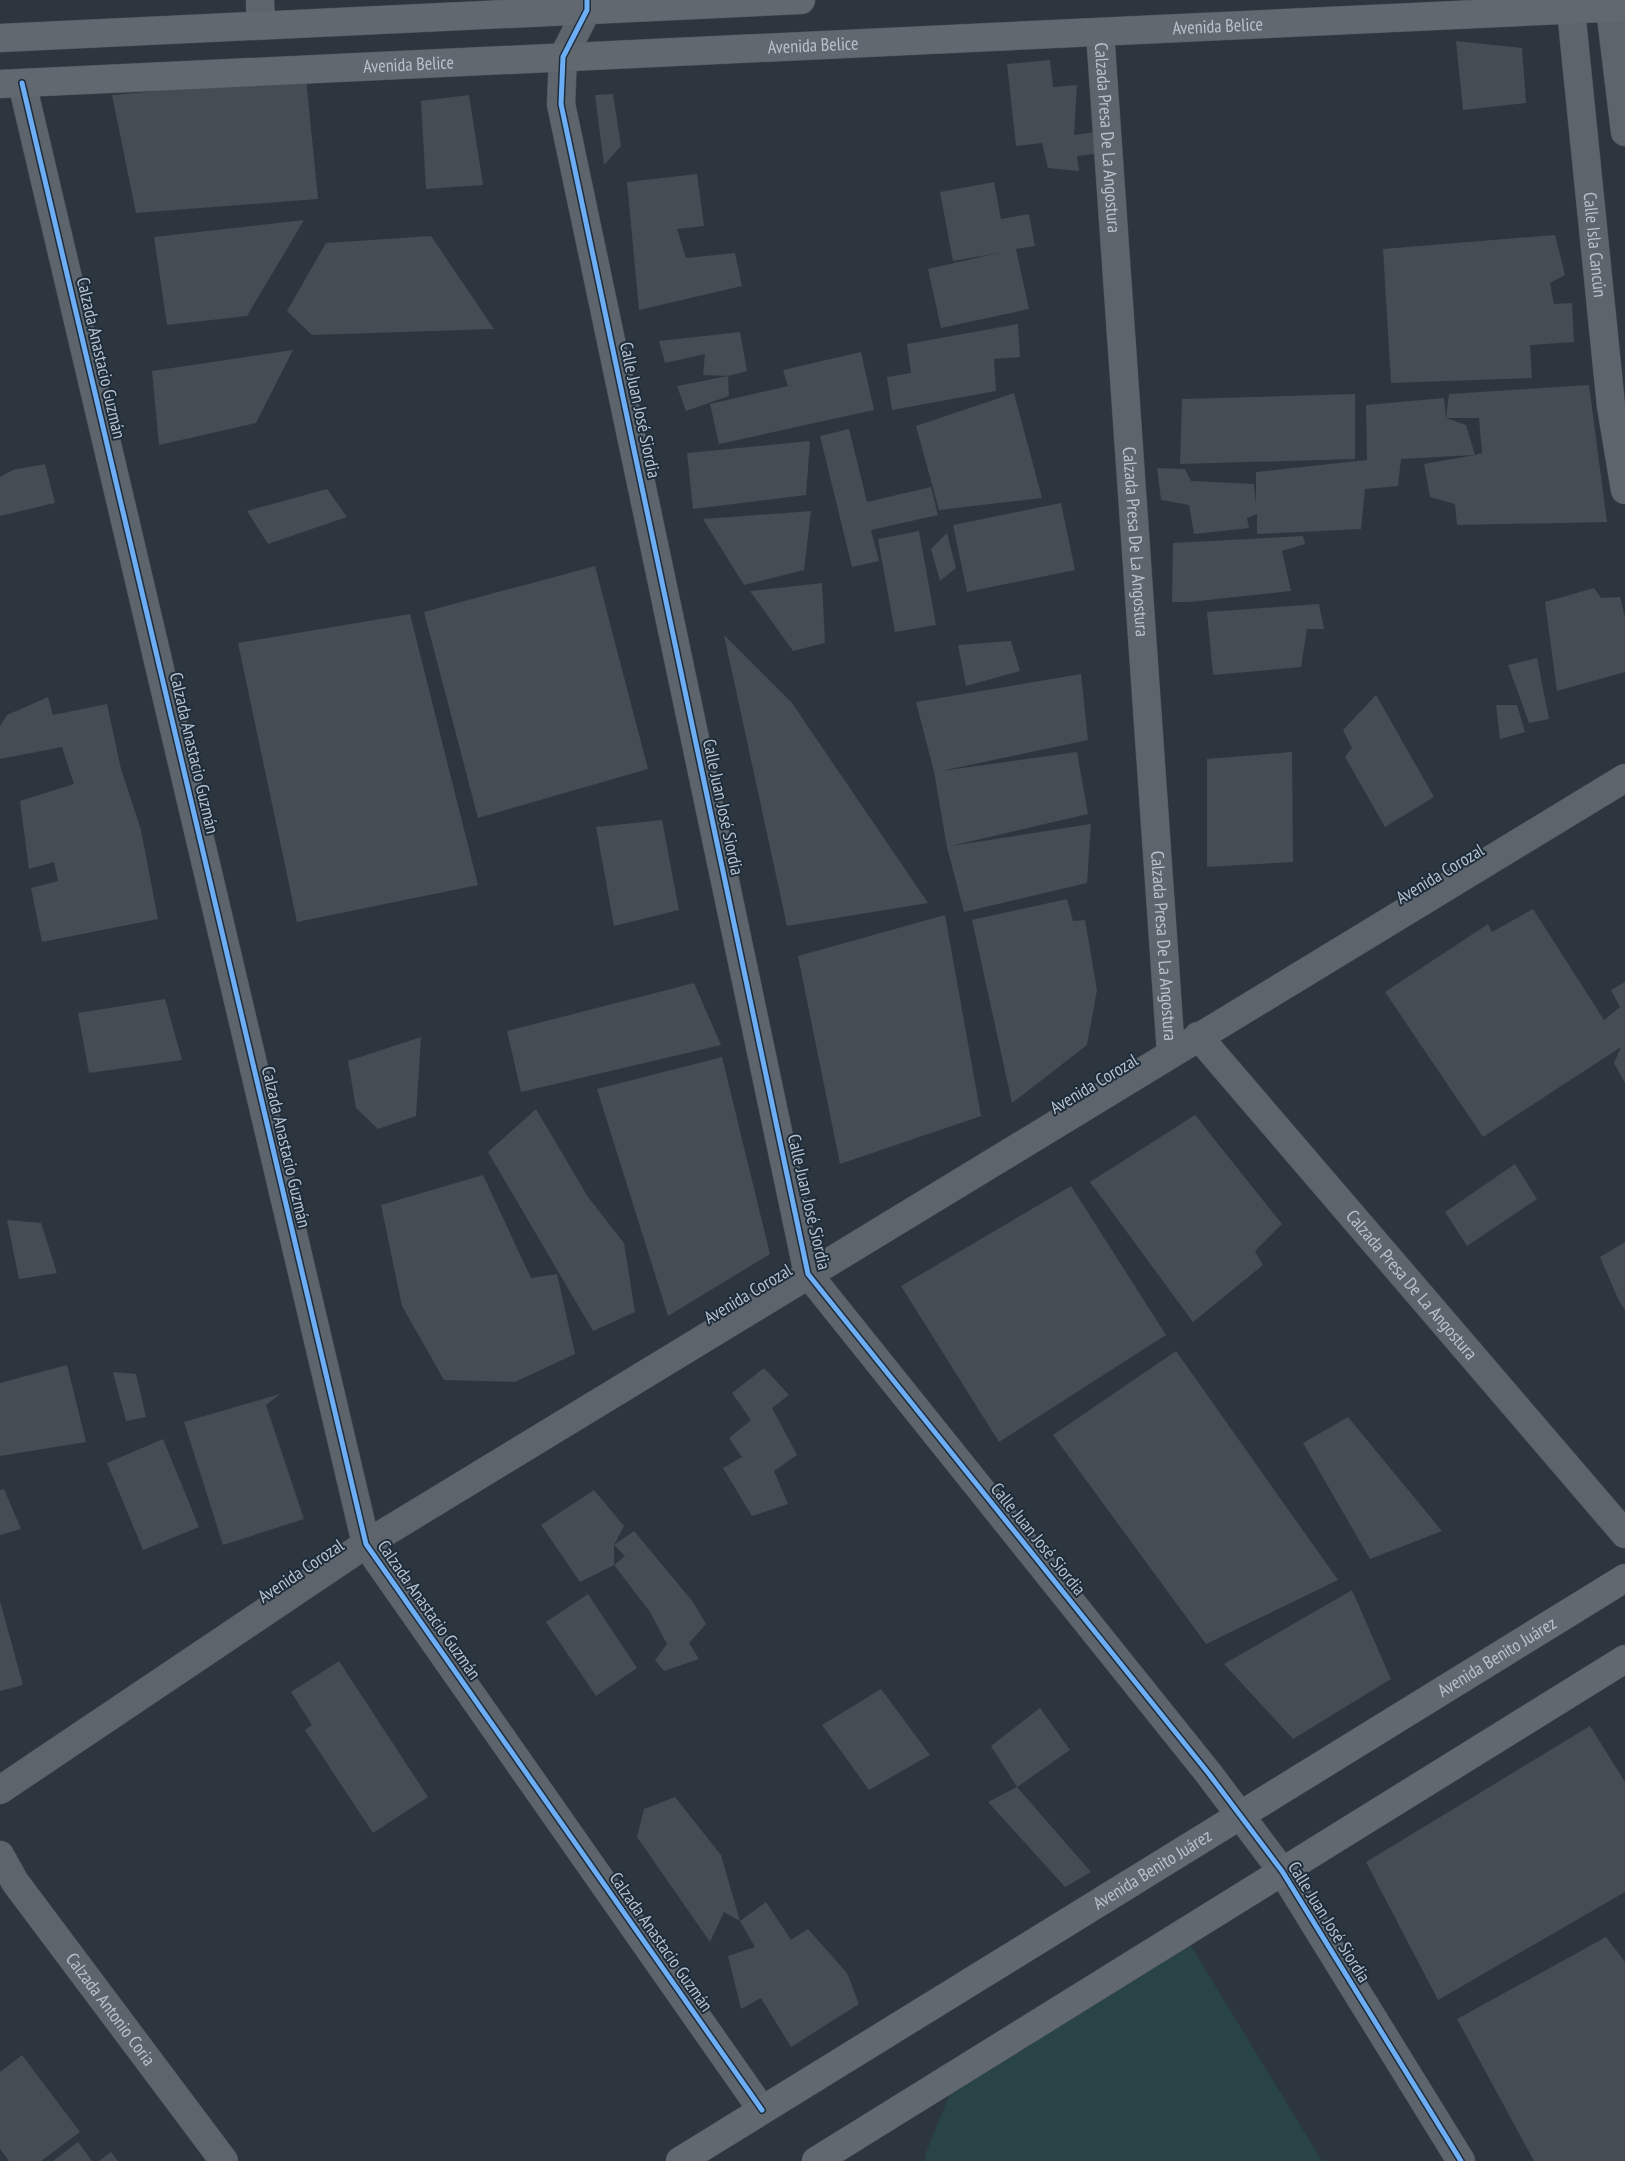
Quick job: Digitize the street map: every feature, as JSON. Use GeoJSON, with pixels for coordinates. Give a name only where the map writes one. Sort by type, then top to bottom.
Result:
{"type":"FeatureCollection","features":[{"type":"Feature","properties":{"kind":"main road"},"geometry":{"type":"LineString","coordinates":[[0,38],[260,13],[801,0]]}},
{"type":"Feature","properties":{"kind":"main road","name":"Avenida Belice"},"geometry":{"type":"LineString","coordinates":[[11,84],[1100,32],[1571,5],[1615,5]]}},
{"type":"Feature","properties":{"kind":"main road","name":"Avenida Benito Juárez"},"geometry":{"type":"LineString","coordinates":[[680,2161],[1625,1578]]}},
{"type":"Feature","properties":{"kind":"main road"},"geometry":{"type":"LineString","coordinates":[[816,2161],[1625,1659]]}},
{"type":"Feature","properties":{"kind":"street"},"geometry":{"type":"LineString","coordinates":[[563,57],[587,5]]}},
{"type":"Feature","properties":{"kind":"street","name":"Calle Isla Cancún"},"geometry":{"type":"LineString","coordinates":[[1571,5],[1611,406],[1625,490]]}},
{"type":"Feature","properties":{"kind":"street"},"geometry":{"type":"LineString","coordinates":[[1615,5],[1625,132]]}},
{"type":"Feature","properties":{"kind":"street","name":"Calzada Presa De La Angostura"},"geometry":{"type":"LineString","coordinates":[[1100,32],[1171,1053]]}},
{"type":"Feature","properties":{"kind":"street","name":"Calle Juan José Siordia"},"geometry":{"type":"LineString","coordinates":[[563,57],[561,104],[808,1274],[1240,1815],[1282,1871],[1461,2161]]}},
{"type":"Feature","properties":{"kind":"street","name":"Calzada Anastacio Guzmán"},"geometry":{"type":"LineString","coordinates":[[11,84],[366,1544],[762,2110]]}},
{"type":"Feature","properties":{"kind":"street","name":"Avenida Corozal"},"geometry":{"type":"LineString","coordinates":[[0,1790],[366,1544],[1198,1036],[1625,778]]}},
{"type":"Feature","properties":{"kind":"street","name":"Calzada Presa De La Angostura"},"geometry":{"type":"LineString","coordinates":[[1198,1036],[1625,1534]]}},
{"type":"Feature","properties":{"kind":"street","name":"Calzada Antonio Coria"},"geometry":{"type":"LineString","coordinates":[[0,1856],[15,1882],[224,2161]]}},
{"type":"Feature","properties":{"kind":"green space"},"geometry":{"type":"Polygon","coordinates":[[[1180,1928],[1322,2161],[925,2161],[925,2155],[963,2061],[1180,1928]]]}},
{"type":"Feature","properties":{"kind":"building"},"geometry":{"type":"Polygon","coordinates":[[[1456,41],[1522,48],[1526,103],[1463,110],[1456,41]]]}},
{"type":"Feature","properties":{"kind":"building"},"geometry":{"type":"Polygon","coordinates":[[[1050,60],[1053,87],[1077,85],[1074,135],[1102,131],[1104,153],[1077,156],[1079,171],[1048,168],[1042,143],[1016,146],[1007,64],[1050,60]]]}},
{"type":"Feature","properties":{"kind":"building"},"geometry":{"type":"Polygon","coordinates":[[[306,78],[318,199],[136,213],[112,95],[306,78]]]}},
{"type":"Feature","properties":{"kind":"building"},"geometry":{"type":"Polygon","coordinates":[[[613,94],[621,146],[604,165],[595,95],[613,94]]]}},
{"type":"Feature","properties":{"kind":"building"},"geometry":{"type":"Polygon","coordinates":[[[469,95],[483,185],[426,189],[421,101],[469,95]]]}},
{"type":"Feature","properties":{"kind":"building"},"geometry":{"type":"Polygon","coordinates":[[[697,174],[704,226],[677,229],[686,258],[735,253],[742,286],[639,310],[627,182],[697,174]]]}},
{"type":"Feature","properties":{"kind":"building"},"geometry":{"type":"Polygon","coordinates":[[[994,182],[1001,219],[1029,214],[1035,246],[1016,249],[1029,309],[941,328],[928,269],[998,253],[953,261],[940,192],[994,182]]]}},
{"type":"Feature","properties":{"kind":"building"},"geometry":{"type":"Polygon","coordinates":[[[304,220],[247,316],[167,325],[154,237],[304,220]]]}},
{"type":"Feature","properties":{"kind":"building"},"geometry":{"type":"Polygon","coordinates":[[[1555,235],[1565,275],[1550,283],[1554,304],[1572,303],[1574,342],[1530,345],[1532,378],[1391,383],[1383,249],[1555,235]]]}},
{"type":"Feature","properties":{"kind":"building"},"geometry":{"type":"Polygon","coordinates":[[[431,236],[494,329],[312,335],[287,311],[326,243],[431,236]]]}},
{"type":"Feature","properties":{"kind":"building"},"geometry":{"type":"Polygon","coordinates":[[[1018,324],[1020,357],[994,359],[996,391],[892,410],[887,377],[911,373],[907,344],[1018,324]]]}},
{"type":"Feature","properties":{"kind":"building"},"geometry":{"type":"Polygon","coordinates":[[[740,332],[747,371],[728,376],[703,375],[705,354],[665,363],[659,341],[740,332]]]}},
{"type":"Feature","properties":{"kind":"building"},"geometry":{"type":"Polygon","coordinates":[[[293,350],[256,423],[159,445],[152,371],[293,350]]]}},
{"type":"Feature","properties":{"kind":"building"},"geometry":{"type":"Polygon","coordinates":[[[861,352],[874,410],[719,444],[710,404],[788,386],[783,370],[861,352]]]}},
{"type":"Feature","properties":{"kind":"building"},"geometry":{"type":"Polygon","coordinates":[[[728,376],[729,396],[686,411],[677,386],[728,376]]]}},
{"type":"Feature","properties":{"kind":"building"},"geometry":{"type":"Polygon","coordinates":[[[1589,385],[1607,522],[1457,525],[1455,504],[1430,497],[1424,464],[1482,453],[1479,418],[1446,418],[1449,394],[1589,385]]]}},
{"type":"Feature","properties":{"kind":"building"},"geometry":{"type":"Polygon","coordinates":[[[1014,393],[1042,498],[939,510],[916,426],[1014,393]]]}},
{"type":"Feature","properties":{"kind":"building"},"geometry":{"type":"Polygon","coordinates":[[[1355,394],[1355,459],[1180,464],[1182,399],[1355,394]]]}},
{"type":"Feature","properties":{"kind":"building"},"geometry":{"type":"Polygon","coordinates":[[[1444,398],[1446,418],[1466,425],[1475,455],[1401,459],[1398,486],[1365,489],[1361,529],[1257,534],[1257,514],[1247,518],[1249,528],[1194,534],[1189,505],[1161,500],[1157,468],[1185,469],[1191,481],[1254,484],[1256,505],[1256,472],[1367,460],[1366,405],[1444,398]]]}},
{"type":"Feature","properties":{"kind":"building"},"geometry":{"type":"Polygon","coordinates":[[[849,429],[867,502],[931,487],[938,515],[871,530],[879,561],[852,567],[820,436],[849,429]]]}},
{"type":"Feature","properties":{"kind":"building"},"geometry":{"type":"Polygon","coordinates":[[[810,441],[806,495],[693,509],[687,453],[810,441]]]}},
{"type":"Feature","properties":{"kind":"building"},"geometry":{"type":"Polygon","coordinates":[[[45,464],[55,503],[0,516],[0,477],[13,470],[45,464]]]}},
{"type":"Feature","properties":{"kind":"building"},"geometry":{"type":"Polygon","coordinates":[[[327,489],[347,517],[268,544],[247,511],[327,489]]]}},
{"type":"Feature","properties":{"kind":"building"},"geometry":{"type":"Polygon","coordinates":[[[1061,503],[1075,570],[967,592],[953,525],[1061,503]]]}},
{"type":"Feature","properties":{"kind":"building"},"geometry":{"type":"Polygon","coordinates":[[[811,511],[804,570],[744,585],[703,519],[811,511]]]}},
{"type":"Feature","properties":{"kind":"building"},"geometry":{"type":"Polygon","coordinates":[[[919,531],[936,625],[895,632],[878,539],[919,531]]]}},
{"type":"Feature","properties":{"kind":"building"},"geometry":{"type":"Polygon","coordinates":[[[947,533],[956,568],[940,581],[931,549],[947,533]]]}},
{"type":"Feature","properties":{"kind":"building"},"geometry":{"type":"Polygon","coordinates":[[[1303,536],[1305,544],[1282,551],[1291,591],[1190,602],[1172,602],[1173,543],[1303,536]]]}},
{"type":"Feature","properties":{"kind":"building"},"geometry":{"type":"Polygon","coordinates":[[[595,566],[648,769],[478,818],[424,612],[595,566]]]}},
{"type":"Feature","properties":{"kind":"building"},"geometry":{"type":"Polygon","coordinates":[[[822,583],[825,643],[793,651],[750,591],[822,583]]]}},
{"type":"Feature","properties":{"kind":"building"},"geometry":{"type":"Polygon","coordinates":[[[1594,588],[1601,598],[1620,597],[1625,617],[1625,672],[1557,691],[1545,602],[1594,588]]]}},
{"type":"Feature","properties":{"kind":"building"},"geometry":{"type":"Polygon","coordinates":[[[1319,604],[1324,629],[1307,629],[1301,667],[1213,675],[1207,612],[1319,604]]]}},
{"type":"Feature","properties":{"kind":"building"},"geometry":{"type":"Polygon","coordinates":[[[410,614],[478,885],[297,922],[238,643],[410,614]]]}},
{"type":"Feature","properties":{"kind":"building"},"geometry":{"type":"Polygon","coordinates":[[[724,635],[792,703],[928,903],[787,926],[724,635]]]}},
{"type":"Feature","properties":{"kind":"building"},"geometry":{"type":"Polygon","coordinates":[[[1011,641],[1020,671],[966,686],[958,645],[1011,641]]]}},
{"type":"Feature","properties":{"kind":"building"},"geometry":{"type":"Polygon","coordinates":[[[1537,658],[1549,719],[1529,723],[1508,665],[1537,658]]]}},
{"type":"Feature","properties":{"kind":"building"},"geometry":{"type":"Polygon","coordinates":[[[1081,674],[1088,740],[941,771],[1077,752],[1088,814],[951,846],[1091,824],[1087,883],[964,912],[947,847],[934,772],[916,702],[1081,674]]]}},
{"type":"Feature","properties":{"kind":"building"},"geometry":{"type":"Polygon","coordinates":[[[1376,695],[1434,797],[1385,827],[1345,757],[1352,748],[1343,730],[1376,695]]]}},
{"type":"Feature","properties":{"kind":"building"},"geometry":{"type":"Polygon","coordinates":[[[48,697],[53,715],[107,704],[121,769],[141,830],[158,919],[42,942],[31,888],[58,881],[54,862],[29,869],[20,801],[74,784],[62,747],[0,759],[0,726],[7,715],[48,697]]]}},
{"type":"Feature","properties":{"kind":"building"},"geometry":{"type":"Polygon","coordinates":[[[1496,705],[1517,705],[1525,732],[1500,739],[1496,705]]]}},
{"type":"Feature","properties":{"kind":"building"},"geometry":{"type":"Polygon","coordinates":[[[1292,752],[1293,862],[1207,867],[1207,759],[1292,752]]]}},
{"type":"Feature","properties":{"kind":"building"},"geometry":{"type":"Polygon","coordinates":[[[662,820],[679,910],[614,926],[596,827],[662,820]]]}},
{"type":"Feature","properties":{"kind":"building"},"geometry":{"type":"Polygon","coordinates":[[[1067,899],[1073,921],[1085,920],[1097,990],[1087,1045],[1012,1103],[972,920],[1067,899]]]}},
{"type":"Feature","properties":{"kind":"building"},"geometry":{"type":"Polygon","coordinates":[[[1533,909],[1604,1020],[1620,1007],[1611,990],[1625,982],[1625,1083],[1614,1063],[1621,1047],[1483,1137],[1385,992],[1488,924],[1492,932],[1533,909]]]}},
{"type":"Feature","properties":{"kind":"building"},"geometry":{"type":"Polygon","coordinates":[[[945,915],[981,1116],[840,1164],[798,956],[945,915]]]}},
{"type":"Feature","properties":{"kind":"building"},"geometry":{"type":"Polygon","coordinates":[[[694,983],[721,1045],[521,1092],[507,1031],[694,983]]]}},
{"type":"Feature","properties":{"kind":"building"},"geometry":{"type":"Polygon","coordinates":[[[165,999],[182,1060],[89,1073],[78,1013],[165,999]]]}},
{"type":"Feature","properties":{"kind":"building"},"geometry":{"type":"Polygon","coordinates":[[[421,1037],[416,1116],[378,1129],[356,1108],[348,1061],[421,1037]]]}},
{"type":"Feature","properties":{"kind":"building"},"geometry":{"type":"Polygon","coordinates":[[[722,1057],[770,1254],[668,1316],[597,1089],[722,1057]]]}},
{"type":"Feature","properties":{"kind":"building"},"geometry":{"type":"Polygon","coordinates":[[[536,1109],[588,1197],[624,1243],[635,1312],[593,1331],[488,1152],[536,1109]]]}},
{"type":"Feature","properties":{"kind":"building"},"geometry":{"type":"Polygon","coordinates":[[[1195,1115],[1282,1224],[1255,1251],[1263,1265],[1193,1322],[1090,1182],[1195,1115]]]}},
{"type":"Feature","properties":{"kind":"building"},"geometry":{"type":"Polygon","coordinates":[[[1515,1164],[1537,1199],[1467,1246],[1445,1212],[1515,1164]]]}},
{"type":"Feature","properties":{"kind":"building"},"geometry":{"type":"Polygon","coordinates":[[[483,1175],[531,1278],[557,1274],[575,1354],[515,1382],[444,1380],[402,1306],[381,1205],[483,1175]]]}},
{"type":"Feature","properties":{"kind":"building"},"geometry":{"type":"Polygon","coordinates":[[[1071,1186],[1166,1335],[999,1442],[901,1286],[1071,1186]]]}},
{"type":"Feature","properties":{"kind":"building"},"geometry":{"type":"Polygon","coordinates":[[[7,1220],[41,1223],[57,1273],[19,1279],[7,1220]]]}},
{"type":"Feature","properties":{"kind":"building"},"geometry":{"type":"Polygon","coordinates":[[[1625,1242],[1625,1310],[1619,1301],[1600,1257],[1625,1242]]]}},
{"type":"Feature","properties":{"kind":"building"},"geometry":{"type":"Polygon","coordinates":[[[1176,1351],[1338,1580],[1206,1644],[1053,1435],[1176,1351]]]}},
{"type":"Feature","properties":{"kind":"building"},"geometry":{"type":"Polygon","coordinates":[[[67,1365],[86,1442],[0,1456],[0,1383],[67,1365]]]}},
{"type":"Feature","properties":{"kind":"building"},"geometry":{"type":"Polygon","coordinates":[[[764,1368],[789,1395],[772,1408],[797,1455],[774,1471],[788,1504],[752,1516],[723,1468],[742,1457],[729,1438],[751,1420],[732,1393],[764,1368]]]}},
{"type":"Feature","properties":{"kind":"building"},"geometry":{"type":"Polygon","coordinates":[[[113,1372],[136,1374],[146,1417],[126,1421],[113,1372]]]}},
{"type":"Feature","properties":{"kind":"building"},"geometry":{"type":"Polygon","coordinates":[[[280,1394],[266,1405],[304,1519],[223,1545],[184,1422],[280,1394]]]}},
{"type":"Feature","properties":{"kind":"building"},"geometry":{"type":"Polygon","coordinates":[[[1348,1417],[1442,1531],[1370,1559],[1303,1443],[1348,1417]]]}},
{"type":"Feature","properties":{"kind":"building"},"geometry":{"type":"Polygon","coordinates":[[[163,1439],[199,1527],[143,1550],[107,1463],[163,1439]]]}},
{"type":"Feature","properties":{"kind":"building"},"geometry":{"type":"Polygon","coordinates":[[[4,1489],[21,1529],[0,1535],[0,1490],[4,1489]]]}},
{"type":"Feature","properties":{"kind":"building"},"geometry":{"type":"Polygon","coordinates":[[[594,1490],[624,1526],[614,1545],[614,1565],[580,1582],[541,1525],[594,1490]]]}},
{"type":"Feature","properties":{"kind":"building"},"geometry":{"type":"Polygon","coordinates":[[[634,1531],[693,1602],[706,1624],[689,1643],[699,1659],[664,1671],[655,1660],[667,1644],[650,1612],[614,1565],[625,1556],[614,1545],[634,1531]]]}},
{"type":"Feature","properties":{"kind":"building"},"geometry":{"type":"Polygon","coordinates":[[[1352,1590],[1391,1679],[1293,1739],[1224,1664],[1352,1590]]]}},
{"type":"Feature","properties":{"kind":"building"},"geometry":{"type":"Polygon","coordinates":[[[588,1594],[637,1668],[596,1696],[546,1622],[588,1594]]]}},
{"type":"Feature","properties":{"kind":"building"},"geometry":{"type":"Polygon","coordinates":[[[0,1601],[23,1685],[0,1691],[0,1601]]]}},
{"type":"Feature","properties":{"kind":"building"},"geometry":{"type":"Polygon","coordinates":[[[339,1661],[428,1797],[373,1833],[305,1730],[312,1725],[291,1692],[339,1661]]]}},
{"type":"Feature","properties":{"kind":"building"},"geometry":{"type":"Polygon","coordinates":[[[881,1689],[930,1755],[869,1790],[822,1725],[881,1689]]]}},
{"type":"Feature","properties":{"kind":"building"},"geometry":{"type":"Polygon","coordinates":[[[1040,1708],[1070,1750],[1017,1787],[991,1746],[1040,1708]]]}},
{"type":"Feature","properties":{"kind":"building"},"geometry":{"type":"Polygon","coordinates":[[[1590,1726],[1625,1782],[1625,1892],[1438,2000],[1366,1862],[1590,1726]]]}},
{"type":"Feature","properties":{"kind":"building"},"geometry":{"type":"Polygon","coordinates":[[[1017,1787],[1091,1872],[1065,1887],[988,1802],[1017,1787]]]}},
{"type":"Feature","properties":{"kind":"building"},"geometry":{"type":"Polygon","coordinates":[[[675,1797],[721,1855],[740,1921],[724,1912],[710,1942],[637,1837],[644,1809],[675,1797]]]}},
{"type":"Feature","properties":{"kind":"building"},"geometry":{"type":"Polygon","coordinates":[[[766,1902],[791,1940],[808,1929],[847,1973],[859,2004],[791,2047],[761,1998],[741,2009],[728,1956],[755,1947],[740,1921],[766,1902]]]}},
{"type":"Feature","properties":{"kind":"building"},"geometry":{"type":"Polygon","coordinates":[[[1606,1937],[1625,1962],[1625,2161],[1534,2161],[1457,2019],[1606,1937]]]}},
{"type":"Feature","properties":{"kind":"building"},"geometry":{"type":"Polygon","coordinates":[[[22,2055],[80,2132],[41,2161],[9,2161],[0,2149],[0,2072],[22,2055]]]}},
{"type":"Feature","properties":{"kind":"building"},"geometry":{"type":"Polygon","coordinates":[[[78,2142],[92,2161],[53,2161],[78,2142]]]}},
{"type":"Feature","properties":{"kind":"building"},"geometry":{"type":"Polygon","coordinates":[[[111,2152],[118,2161],[99,2161],[111,2152]]]}},
{"type":"Feature","properties":{"kind":"cycle path"},"geometry":{"type":"LineString","coordinates":[[587,0],[587,10],[563,57],[561,104],[808,1274],[1209,1774],[1282,1871],[1461,2161]]}},
{"type":"Feature","properties":{"kind":"cycle path"},"geometry":{"type":"LineString","coordinates":[[22,83],[366,1544],[762,2110]]}}]}
